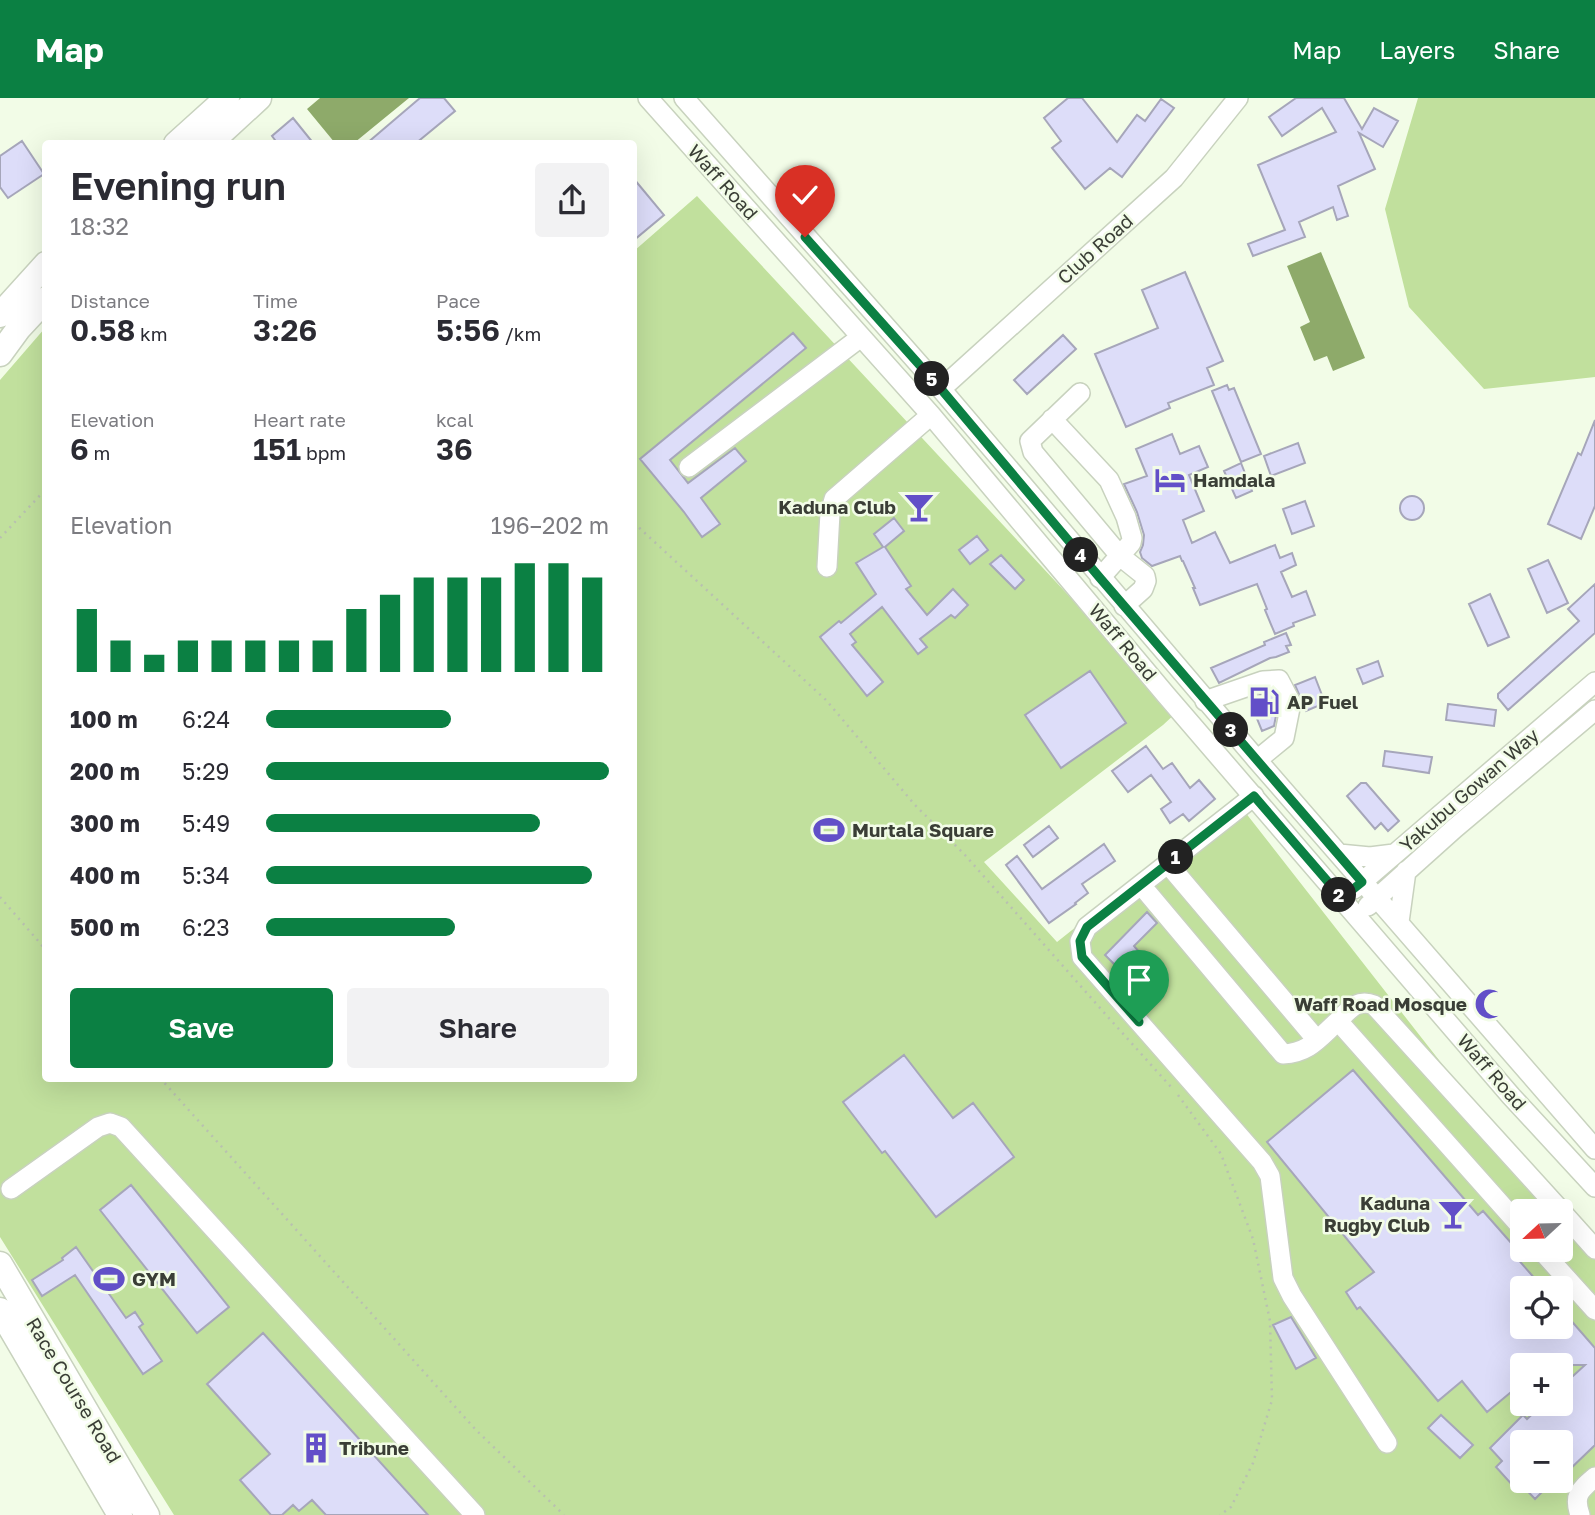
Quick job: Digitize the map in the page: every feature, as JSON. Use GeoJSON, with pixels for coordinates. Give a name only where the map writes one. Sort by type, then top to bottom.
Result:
{"type":"FeatureCollection","features":[{"type":"Feature","properties":{"kind":"main road"},"geometry":{"type":"LineString","coordinates":[[180,140],[227,98]]}},
{"type":"Feature","properties":{"kind":"main road"},"geometry":{"type":"LineString","coordinates":[[213,140],[259,98]]}},
{"type":"Feature","properties":{"kind":"main road"},"geometry":{"type":"LineString","coordinates":[[0,315],[42,268]]}},
{"type":"Feature","properties":{"kind":"main road"},"geometry":{"type":"LineString","coordinates":[[0,354],[42,303]]}},
{"type":"Feature","properties":{"kind":"main road","name":"Race Course Road"},"geometry":{"type":"LineString","coordinates":[[0,1264],[147,1515]]}},
{"type":"Feature","properties":{"kind":"main road","name":"Race Course Road"},"geometry":{"type":"LineString","coordinates":[[0,1310],[120,1515]]}},
{"type":"Feature","properties":{"kind":"street","name":"Waff Road"},"geometry":{"type":"LineString","coordinates":[[649,98],[931,415],[1166,695],[1511,1096],[1595,1187]]}},
{"type":"Feature","properties":{"kind":"street","name":"Waff Road"},"geometry":{"type":"LineString","coordinates":[[684,98],[941,389],[1205,701],[1595,1148]]}},
{"type":"Feature","properties":{"kind":"street","name":"Club Road"},"geometry":{"type":"LineString","coordinates":[[941,389],[1174,178],[1238,98]]}},
{"type":"Feature","properties":{"kind":"street"},"geometry":{"type":"LineString","coordinates":[[689,467],[860,337]]}},
{"type":"Feature","properties":{"kind":"street"},"geometry":{"type":"LineString","coordinates":[[1080,393],[1030,441],[1033,452],[1120,556],[1145,576],[1143,589],[1124,606]]}},
{"type":"Feature","properties":{"kind":"street"},"geometry":{"type":"LineString","coordinates":[[827,567],[830,513],[834,499],[931,415]]}},
{"type":"Feature","properties":{"kind":"street"},"geometry":{"type":"LineString","coordinates":[[1052,419],[1109,480],[1126,517],[1132,538],[1130,546],[1100,578]]}},
{"type":"Feature","properties":{"kind":"street"},"geometry":{"type":"LineString","coordinates":[[1205,701],[1263,681],[1279,680],[1290,703],[1284,738],[1257,761]]}},
{"type":"Feature","properties":{"kind":"street","name":"Yakubu Gowan Way"},"geometry":{"type":"LineString","coordinates":[[1342,898],[1595,682]]}},
{"type":"Feature","properties":{"kind":"street","name":"Yakubu Gowan Way"},"geometry":{"type":"LineString","coordinates":[[1357,917],[1455,828],[1595,710]]}},
{"type":"Feature","properties":{"kind":"street"},"geometry":{"type":"LineString","coordinates":[[1254,796],[1087,927],[1080,941],[1082,957],[1262,1161],[1270,1177],[1283,1278],[1387,1443]]}},
{"type":"Feature","properties":{"kind":"street"},"geometry":{"type":"LineString","coordinates":[[1339,854],[1370,857],[1395,853]]}},
{"type":"Feature","properties":{"kind":"street"},"geometry":{"type":"LineString","coordinates":[[1168,863],[1317,1040]]}},
{"type":"Feature","properties":{"kind":"street"},"geometry":{"type":"LineString","coordinates":[[1399,922],[1406,872]]}},
{"type":"Feature","properties":{"kind":"street"},"geometry":{"type":"LineString","coordinates":[[1141,884],[1283,1055],[1298,1054],[1359,1003],[1374,1005],[1550,1199]]}},
{"type":"Feature","properties":{"kind":"street"},"geometry":{"type":"LineString","coordinates":[[1338,1021],[1510,1214]]}},
{"type":"Feature","properties":{"kind":"street"},"geometry":{"type":"LineString","coordinates":[[4,1193],[98,1127],[110,1123],[121,1127],[475,1515]]}},
{"type":"Feature","properties":{"kind":"street"},"geometry":{"type":"LineString","coordinates":[[1573,1224],[1595,1248]]}},
{"type":"Feature","properties":{"kind":"street"},"geometry":{"type":"LineString","coordinates":[[1552,1262],[1595,1310]]}},
{"type":"Feature","properties":{"kind":"street"},"geometry":{"type":"LineString","coordinates":[[1580,1515],[1576,1503],[1581,1490],[1595,1478]]}},
{"type":"Feature","properties":{"kind":"path"},"geometry":{"type":"LineString","coordinates":[[0,538],[42,493]]}},
{"type":"Feature","properties":{"kind":"path"},"geometry":{"type":"LineString","coordinates":[[637,526],[826,700],[915,805],[965,855],[1179,1096],[1221,1154],[1253,1239],[1270,1321],[1272,1400],[1253,1463],[1231,1507],[1220,1515]]}},
{"type":"Feature","properties":{"kind":"path"},"geometry":{"type":"LineString","coordinates":[[0,897],[42,945]]}},
{"type":"Feature","properties":{"kind":"path"},"geometry":{"type":"LineString","coordinates":[[164,1082],[476,1430],[564,1515]]}},
{"type":"Feature","properties":{"kind":"shaded area"},"geometry":{"type":"Polygon","coordinates":[[[320,98],[409,98],[358,140],[333,140],[307,109],[320,98]]]}},
{"type":"Feature","properties":{"kind":"shaded area"},"geometry":{"type":"Polygon","coordinates":[[[1418,98],[1595,98],[1595,377],[1484,389],[1409,307],[1385,209],[1418,98]]]}},
{"type":"Feature","properties":{"kind":"shaded area","name":"Murtala Square"},"geometry":{"type":"Polygon","coordinates":[[[697,196],[1177,712],[984,862],[1057,942],[1234,798],[1548,1199],[1510,1199],[1510,1262],[1573,1262],[1573,1232],[1595,1260],[1595,1515],[174,1515],[0,1237],[0,380],[42,331],[42,1082],[637,1082],[637,248],[697,196]]]}},
{"type":"Feature","properties":{"kind":"shaded area"},"geometry":{"type":"Polygon","coordinates":[[[1321,252],[1365,358],[1333,371],[1327,356],[1314,361],[1300,327],[1310,322],[1287,266],[1321,252]]]}},
{"type":"Feature","properties":{"kind":"building"},"geometry":{"type":"Polygon","coordinates":[[[420,98],[444,98],[455,111],[420,140],[371,140],[420,98]]]}},
{"type":"Feature","properties":{"kind":"building"},"geometry":{"type":"Polygon","coordinates":[[[1068,98],[1082,98],[1117,142],[1137,115],[1145,121],[1161,99],[1174,108],[1122,177],[1110,168],[1085,189],[1052,148],[1061,141],[1044,118],[1068,98]]]}},
{"type":"Feature","properties":{"kind":"building"},"geometry":{"type":"Polygon","coordinates":[[[1296,98],[1344,98],[1362,129],[1374,108],[1398,121],[1383,147],[1359,133],[1375,169],[1338,186],[1348,216],[1337,220],[1333,207],[1299,222],[1305,237],[1253,256],[1248,244],[1285,230],[1258,165],[1336,132],[1322,108],[1282,136],[1269,117],[1296,98]]]}},
{"type":"Feature","properties":{"kind":"building"},"geometry":{"type":"Polygon","coordinates":[[[293,118],[311,140],[275,140],[272,136],[293,118]]]}},
{"type":"Feature","properties":{"kind":"building"},"geometry":{"type":"Polygon","coordinates":[[[22,141],[42,171],[42,175],[8,198],[0,187],[0,156],[22,141]]]}},
{"type":"Feature","properties":{"kind":"building"},"geometry":{"type":"Polygon","coordinates":[[[637,183],[664,215],[637,238],[637,183]]]}},
{"type":"Feature","properties":{"kind":"building"},"geometry":{"type":"Polygon","coordinates":[[[1185,272],[1223,361],[1207,368],[1214,385],[1168,403],[1170,408],[1126,427],[1095,354],[1158,328],[1142,290],[1185,272]]]}},
{"type":"Feature","properties":{"kind":"building"},"geometry":{"type":"Polygon","coordinates":[[[793,333],[806,348],[670,460],[688,483],[735,448],[746,461],[701,498],[720,524],[702,537],[640,459],[793,333]]]}},
{"type":"Feature","properties":{"kind":"building"},"geometry":{"type":"Polygon","coordinates":[[[1063,335],[1076,349],[1027,394],[1014,380],[1063,335]]]}},
{"type":"Feature","properties":{"kind":"building"},"geometry":{"type":"Polygon","coordinates":[[[1227,385],[1229,390],[1234,388],[1261,454],[1241,462],[1212,391],[1227,385]]]}},
{"type":"Feature","properties":{"kind":"building"},"geometry":{"type":"Polygon","coordinates":[[[1595,420],[1595,506],[1581,539],[1548,524],[1595,420]]]}},
{"type":"Feature","properties":{"kind":"building"},"geometry":{"type":"Polygon","coordinates":[[[1172,434],[1180,454],[1199,446],[1208,467],[1189,475],[1204,511],[1183,520],[1192,543],[1215,532],[1230,563],[1275,545],[1280,558],[1292,553],[1296,565],[1281,572],[1292,597],[1306,591],[1315,615],[1293,623],[1294,626],[1275,634],[1257,584],[1200,605],[1180,556],[1152,566],[1142,558],[1140,552],[1144,535],[1124,484],[1147,476],[1136,449],[1172,434]]]}},
{"type":"Feature","properties":{"kind":"building"},"geometry":{"type":"Polygon","coordinates":[[[1298,443],[1305,463],[1271,476],[1264,456],[1298,443]]]}},
{"type":"Feature","properties":{"kind":"building"},"geometry":{"type":"Polygon","coordinates":[[[1241,463],[1252,491],[1236,498],[1224,471],[1241,463]]]}},
{"type":"Feature","properties":{"kind":"building"},"geometry":{"type":"Polygon","coordinates":[[[1412,496],[1423,503],[1424,508],[1417,519],[1412,520],[1401,513],[1400,508],[1407,497],[1412,496]]]}},
{"type":"Feature","properties":{"kind":"building"},"geometry":{"type":"Polygon","coordinates":[[[1305,501],[1314,526],[1292,534],[1283,509],[1305,501]]]}},
{"type":"Feature","properties":{"kind":"building"},"geometry":{"type":"Polygon","coordinates":[[[894,518],[904,531],[885,547],[911,586],[906,589],[927,615],[953,589],[968,605],[955,618],[951,615],[920,639],[927,647],[918,654],[882,607],[850,634],[856,642],[852,645],[883,682],[867,696],[820,637],[876,594],[856,563],[883,547],[874,534],[894,518]]]}},
{"type":"Feature","properties":{"kind":"building"},"geometry":{"type":"Polygon","coordinates":[[[977,536],[988,550],[970,564],[959,550],[977,536]]]}},
{"type":"Feature","properties":{"kind":"building"},"geometry":{"type":"Polygon","coordinates":[[[1001,555],[1024,580],[1015,589],[990,564],[1001,555]]]}},
{"type":"Feature","properties":{"kind":"building"},"geometry":{"type":"Polygon","coordinates":[[[1548,560],[1568,603],[1547,613],[1528,569],[1548,560]]]}},
{"type":"Feature","properties":{"kind":"building"},"geometry":{"type":"Polygon","coordinates":[[[1595,584],[1595,633],[1508,710],[1498,698],[1498,694],[1579,621],[1568,609],[1595,584]]]}},
{"type":"Feature","properties":{"kind":"building"},"geometry":{"type":"Polygon","coordinates":[[[1490,594],[1509,637],[1488,646],[1469,604],[1490,594]]]}},
{"type":"Feature","properties":{"kind":"building"},"geometry":{"type":"Polygon","coordinates":[[[1286,633],[1291,645],[1286,646],[1289,652],[1270,658],[1219,683],[1211,668],[1286,633]]]}},
{"type":"Feature","properties":{"kind":"building"},"geometry":{"type":"Polygon","coordinates":[[[1378,661],[1383,676],[1363,684],[1357,669],[1378,661]]]}},
{"type":"Feature","properties":{"kind":"building"},"geometry":{"type":"Polygon","coordinates":[[[1090,671],[1126,723],[1061,768],[1025,715],[1090,671]]]}},
{"type":"Feature","properties":{"kind":"building"},"geometry":{"type":"Polygon","coordinates":[[[1315,677],[1325,703],[1306,711],[1295,685],[1315,677]]]}},
{"type":"Feature","properties":{"kind":"building"},"geometry":{"type":"Polygon","coordinates":[[[1272,693],[1278,705],[1274,726],[1262,731],[1249,699],[1272,693]]]}},
{"type":"Feature","properties":{"kind":"building"},"geometry":{"type":"Polygon","coordinates":[[[1448,704],[1496,710],[1494,726],[1446,720],[1448,704]]]}},
{"type":"Feature","properties":{"kind":"building"},"geometry":{"type":"Polygon","coordinates":[[[1146,746],[1163,769],[1172,763],[1190,788],[1199,780],[1215,799],[1189,821],[1183,814],[1170,823],[1161,809],[1171,802],[1151,775],[1128,792],[1112,771],[1146,746]]]}},
{"type":"Feature","properties":{"kind":"building"},"geometry":{"type":"Polygon","coordinates":[[[1385,751],[1432,757],[1429,773],[1383,766],[1385,751]]]}},
{"type":"Feature","properties":{"kind":"building"},"geometry":{"type":"Polygon","coordinates":[[[1361,783],[1366,783],[1399,821],[1388,831],[1381,823],[1375,829],[1347,796],[1361,783]]]}},
{"type":"Feature","properties":{"kind":"building"},"geometry":{"type":"Polygon","coordinates":[[[1049,826],[1058,838],[1033,857],[1024,845],[1049,826]]]}},
{"type":"Feature","properties":{"kind":"building"},"geometry":{"type":"Polygon","coordinates":[[[1104,844],[1115,861],[1082,884],[1088,893],[1049,923],[1006,865],[1017,856],[1042,889],[1104,844]]]}},
{"type":"Feature","properties":{"kind":"building"},"geometry":{"type":"Polygon","coordinates":[[[1147,912],[1157,923],[1134,946],[1140,953],[1121,971],[1105,955],[1147,912]]]}},
{"type":"Feature","properties":{"kind":"building"},"geometry":{"type":"Polygon","coordinates":[[[904,1055],[953,1118],[973,1103],[1014,1157],[936,1217],[843,1102],[904,1055]]]}},
{"type":"Feature","properties":{"kind":"building"},"geometry":{"type":"Polygon","coordinates":[[[1353,1070],[1478,1215],[1483,1211],[1510,1242],[1510,1262],[1520,1262],[1533,1276],[1510,1276],[1510,1339],[1573,1339],[1573,1323],[1595,1348],[1595,1445],[1573,1466],[1573,1430],[1510,1430],[1510,1482],[1496,1467],[1502,1461],[1490,1448],[1522,1416],[1527,1419],[1530,1416],[1573,1416],[1573,1376],[1585,1365],[1573,1365],[1573,1353],[1510,1353],[1510,1393],[1487,1412],[1462,1381],[1438,1401],[1360,1307],[1357,1309],[1346,1292],[1374,1272],[1267,1142],[1353,1070]]]}},
{"type":"Feature","properties":{"kind":"building"},"geometry":{"type":"Polygon","coordinates":[[[131,1185],[229,1307],[197,1333],[100,1210],[131,1185]]]}},
{"type":"Feature","properties":{"kind":"building"},"geometry":{"type":"Polygon","coordinates":[[[76,1247],[126,1318],[135,1312],[143,1324],[139,1327],[162,1361],[143,1374],[75,1275],[42,1296],[32,1280],[63,1260],[62,1258],[76,1247]]]}},
{"type":"Feature","properties":{"kind":"building"},"geometry":{"type":"Polygon","coordinates":[[[1291,1317],[1316,1358],[1296,1369],[1273,1325],[1291,1317]]]}},
{"type":"Feature","properties":{"kind":"building","name":"Tribune"},"geometry":{"type":"Polygon","coordinates":[[[263,1333],[428,1515],[326,1515],[312,1500],[299,1511],[293,1505],[282,1515],[271,1515],[240,1480],[270,1454],[207,1384],[263,1333]]]}},
{"type":"Feature","properties":{"kind":"building"},"geometry":{"type":"Polygon","coordinates":[[[1441,1415],[1473,1445],[1460,1458],[1428,1428],[1441,1415]]]}},
{"type":"Feature","properties":{"kind":"building"},"geometry":{"type":"Polygon","coordinates":[[[1529,1493],[1541,1493],[1535,1499],[1529,1493]]]}},
{"type":"Feature","properties":{"kind":"place","name":"Hamdala"},"geometry":{"type":"Point","coordinates":[1170,480]}},
{"type":"Feature","properties":{"kind":"place","name":"Kaduna Club"},"geometry":{"type":"Point","coordinates":[919,507]}},
{"type":"Feature","properties":{"kind":"place","name":"AP Fuel"},"geometry":{"type":"Point","coordinates":[1264,702]}},
{"type":"Feature","properties":{"kind":"place","name":"Murtala Square"},"geometry":{"type":"Point","coordinates":[829,830]}},
{"type":"Feature","properties":{"kind":"place","name":"Waff Road Mosque"},"geometry":{"type":"Point","coordinates":[1490,1004]}},
{"type":"Feature","properties":{"kind":"place","name":"Kaduna Rugby Club"},"geometry":{"type":"Point","coordinates":[1453,1214]}},
{"type":"Feature","properties":{"kind":"place","name":"GYM"},"geometry":{"type":"Point","coordinates":[109,1279]}},
{"type":"Feature","properties":{"kind":"place","name":"Tribune"},"geometry":{"type":"Point","coordinates":[316,1448]}},
{"type":"Feature","properties":{"kind":"route"},"geometry":{"type":"LineString","coordinates":[[805,237],[941,389],[1362,882],[1342,898],[1254,796],[1087,927],[1080,941],[1082,957],[1139,1022]]}}]}
